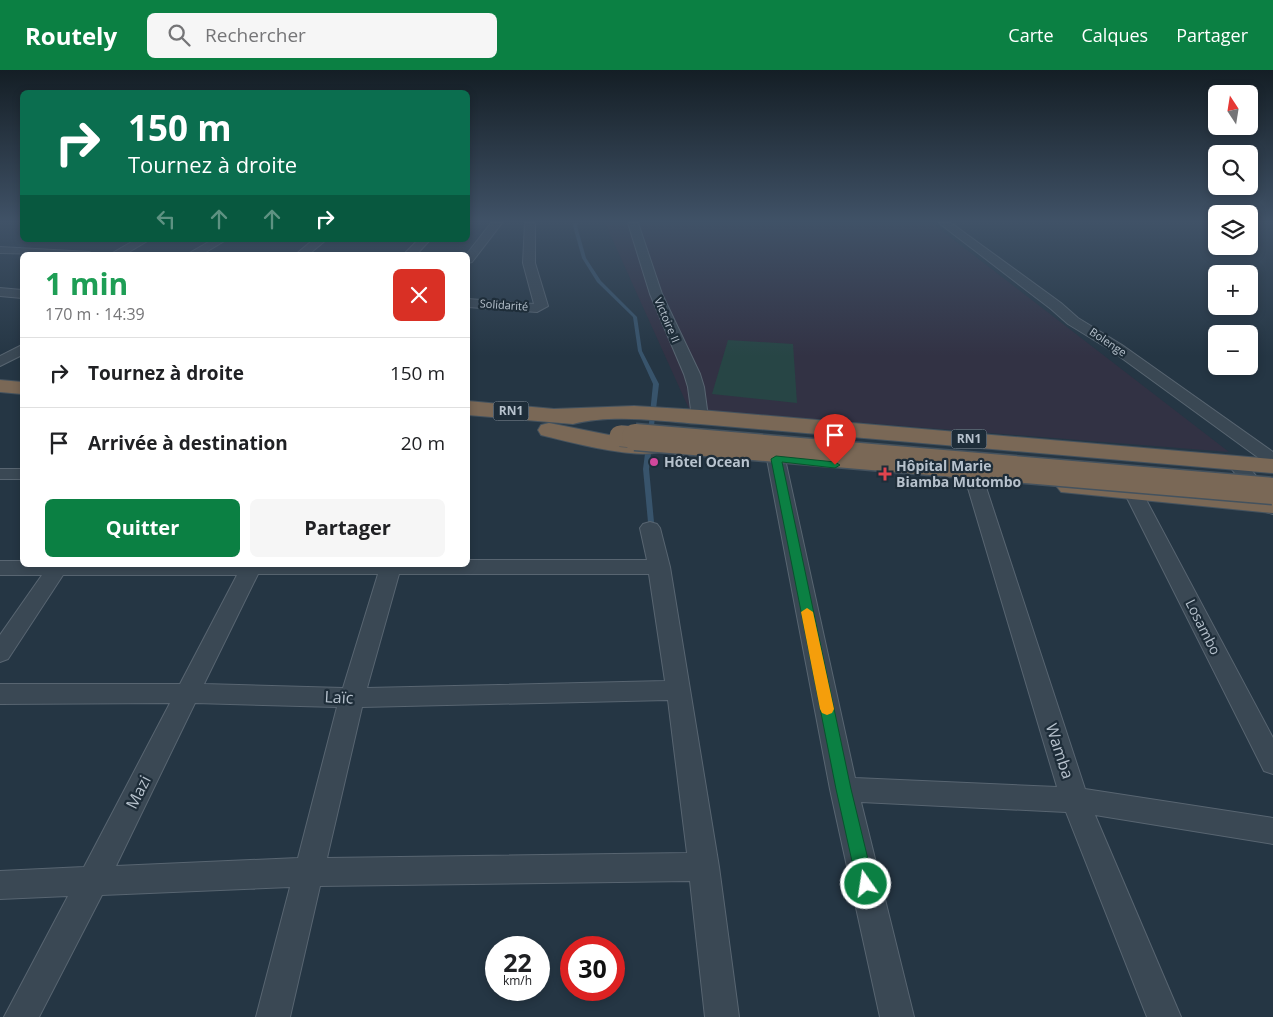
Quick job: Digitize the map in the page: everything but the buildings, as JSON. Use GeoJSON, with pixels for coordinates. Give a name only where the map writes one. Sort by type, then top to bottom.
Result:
{"type":"FeatureCollection","features":[{"type":"Feature","properties":{"kind":"highway"},"geometry":{"type":"LineString","coordinates":[[0,369],[20,371]]}},
{"type":"Feature","properties":{"kind":"highway"},"geometry":{"type":"LineString","coordinates":[[0,386],[20,388]]}},
{"type":"Feature","properties":{"kind":"highway","name":"RN1"},"geometry":{"type":"LineString","coordinates":[[470,408],[552,422],[628,429],[662,448],[974,478],[1272,502]]}},
{"type":"Feature","properties":{"kind":"highway","name":"RN1"},"geometry":{"type":"LineString","coordinates":[[470,422],[552,422],[614,443],[628,429],[666,415],[1273,466]]}},
{"type":"Feature","properties":{"kind":"highway"},"geometry":{"type":"LineString","coordinates":[[628,429],[1273,473]]}},
{"type":"Feature","properties":{"kind":"highway"},"geometry":{"type":"LineString","coordinates":[[628,429],[1272,502]]}},
{"type":"Feature","properties":{"kind":"street","name":"Solidarité"},"geometry":{"type":"LineString","coordinates":[[470,303],[540,307],[530,267]]}},
{"type":"Feature","properties":{"kind":"street","name":"Victoire II"},"geometry":{"type":"LineString","coordinates":[[647,267],[656,294],[692,374],[696,387],[700,417]]}},
{"type":"Feature","properties":{"kind":"street","name":"Bolenge"},"geometry":{"type":"LineString","coordinates":[[1004,267],[1073,321],[1118,348],[1273,460]]}},
{"type":"Feature","properties":{"kind":"street"},"geometry":{"type":"LineString","coordinates":[[0,292],[20,294]]}},
{"type":"Feature","properties":{"kind":"street"},"geometry":{"type":"LineString","coordinates":[[0,362],[20,350]]}},
{"type":"Feature","properties":{"kind":"street"},"geometry":{"type":"LineString","coordinates":[[776,459],[844,789],[897,1017]]}},
{"type":"Feature","properties":{"kind":"street"},"geometry":{"type":"LineString","coordinates":[[1235,462],[1272,502]]}},
{"type":"Feature","properties":{"kind":"street"},"geometry":{"type":"LineString","coordinates":[[0,474],[20,474]]}},
{"type":"Feature","properties":{"kind":"street","name":"Wamba"},"geometry":{"type":"LineString","coordinates":[[974,478],[1075,800],[1164,1017]]}},
{"type":"Feature","properties":{"kind":"street","name":"Losambo"},"geometry":{"type":"LineString","coordinates":[[1133,492],[1273,763]]}},
{"type":"Feature","properties":{"kind":"street"},"geometry":{"type":"LineString","coordinates":[[650,528],[660,567],[704,867],[722,1017]]}},
{"type":"Feature","properties":{"kind":"street"},"geometry":{"type":"LineString","coordinates":[[470,566],[660,567]]}},
{"type":"Feature","properties":{"kind":"street"},"geometry":{"type":"LineString","coordinates":[[0,568],[58,567]]}},
{"type":"Feature","properties":{"kind":"street"},"geometry":{"type":"LineString","coordinates":[[0,653],[58,567]]}},
{"type":"Feature","properties":{"kind":"street","name":"Mazi"},"geometry":{"type":"LineString","coordinates":[[21,1017],[93,881],[251,567]]}},
{"type":"Feature","properties":{"kind":"street"},"geometry":{"type":"LineString","coordinates":[[272,1017],[310,872],[352,698],[391,567]]}},
{"type":"Feature","properties":{"kind":"street","name":"Laïc"},"geometry":{"type":"LineString","coordinates":[[0,694],[188,693],[352,698],[678,690]]}},
{"type":"Feature","properties":{"kind":"street"},"geometry":{"type":"LineString","coordinates":[[844,789],[1075,800],[1273,830]]}},
{"type":"Feature","properties":{"kind":"street"},"geometry":{"type":"LineString","coordinates":[[0,885],[310,872],[704,867]]}},
{"type":"Feature","properties":{"kind":"shaded area"},"geometry":{"type":"Polygon","coordinates":[[[625,267],[989,267],[1229,452],[689,409],[625,267]]]}},
{"type":"Feature","properties":{"kind":"green space"},"geometry":{"type":"Polygon","coordinates":[[[728,340],[793,344],[797,403],[712,394],[728,340]]]}},
{"type":"Feature","properties":{"kind":"waterway"},"geometry":{"type":"LineString","coordinates":[[590,267],[599,282],[635,317],[640,351],[656,384],[651,433]]}},
{"type":"Feature","properties":{"kind":"waterway"},"geometry":{"type":"LineString","coordinates":[[649,446],[646,469],[651,522]]}},
{"type":"Feature","properties":{"kind":"slow traffic"},"geometry":{"type":"LineString","coordinates":[[807,612],[827,709]]}},
{"type":"Feature","properties":{"kind":"place","name":"Hôtel Ocean"},"geometry":{"type":"Point","coordinates":[654,462]}},
{"type":"Feature","properties":{"kind":"place","name":"Hôpital Marie Biamba Mutombo"},"geometry":{"type":"Point","coordinates":[885,474]}},
{"type":"Feature","properties":{"kind":"route"},"geometry":{"type":"LineString","coordinates":[[835,465],[776,459],[844,789],[866,884]]}}]}
